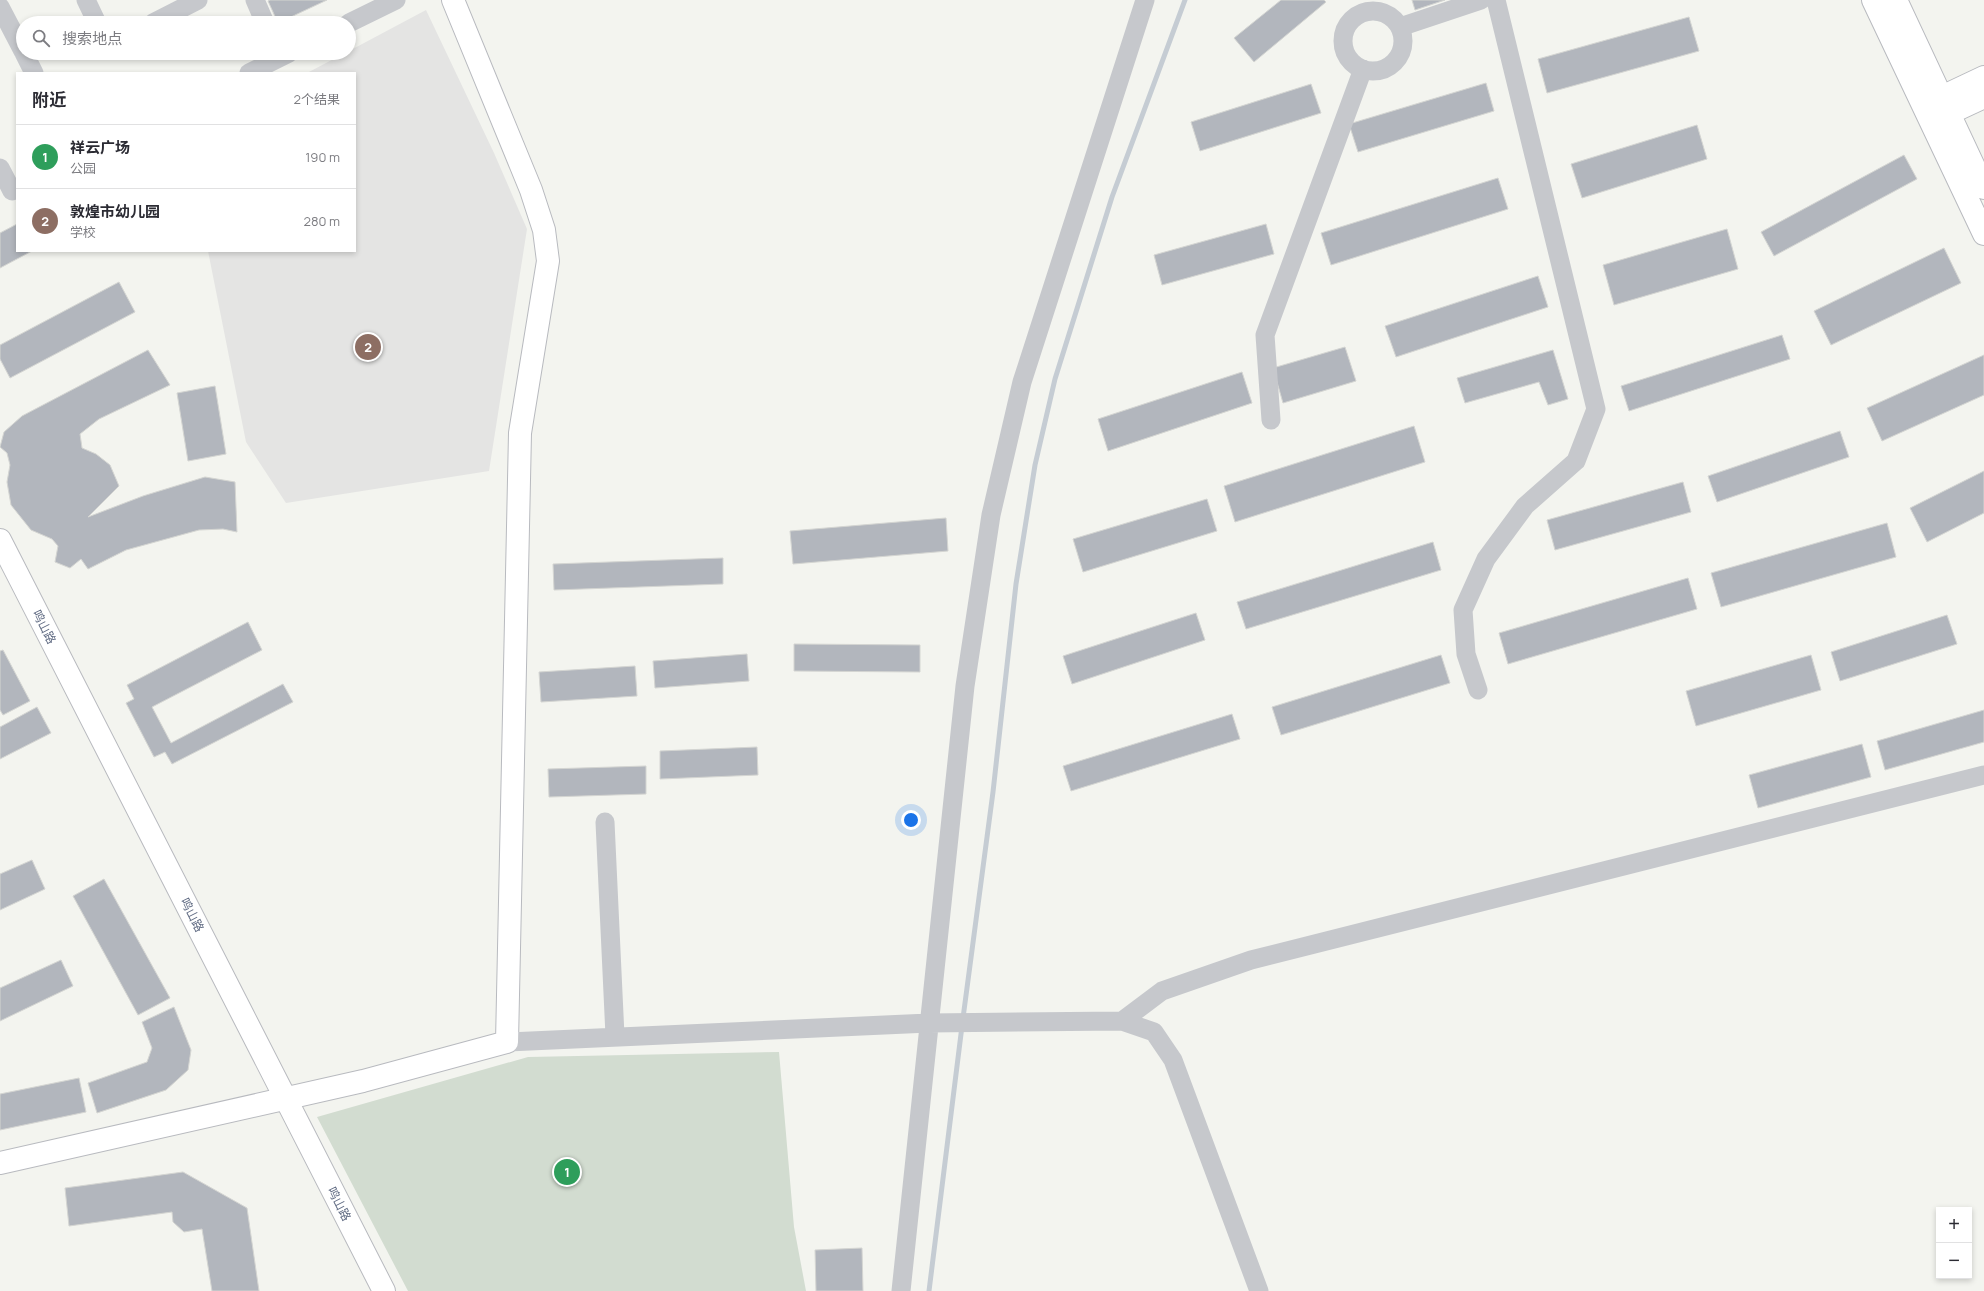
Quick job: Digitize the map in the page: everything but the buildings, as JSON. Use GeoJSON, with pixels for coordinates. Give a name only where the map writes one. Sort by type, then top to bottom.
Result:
{"type":"FeatureCollection","features":[{"type":"Feature","properties":{"kind":"main road"},"geometry":{"type":"LineString","coordinates":[[0,1163],[363,1081],[507,1042],[520,433],[548,260],[544,230],[531,190],[453,0]]}},
{"type":"Feature","properties":{"kind":"main road"},"geometry":{"type":"LineString","coordinates":[[1874,0],[1984,188]]}},
{"type":"Feature","properties":{"kind":"main road"},"geometry":{"type":"LineString","coordinates":[[1896,0],[1984,234]]}},
{"type":"Feature","properties":{"kind":"main road"},"geometry":{"type":"LineString","coordinates":[[1937,109],[1984,77]]}},
{"type":"Feature","properties":{"kind":"main road"},"geometry":{"type":"LineString","coordinates":[[1937,109],[1984,97]]}},
{"type":"Feature","properties":{"kind":"main road","name":"鸣山路"},"geometry":{"type":"LineString","coordinates":[[0,540],[384,1291]]}},
{"type":"Feature","properties":{"kind":"street"},"geometry":{"type":"LineString","coordinates":[[86,0],[94,16]]}},
{"type":"Feature","properties":{"kind":"street"},"geometry":{"type":"LineString","coordinates":[[162,16],[177,5],[198,0]]}},
{"type":"Feature","properties":{"kind":"street"},"geometry":{"type":"LineString","coordinates":[[255,0],[262,16]]}},
{"type":"Feature","properties":{"kind":"street"},"geometry":{"type":"LineString","coordinates":[[356,20],[396,0]]}},
{"type":"Feature","properties":{"kind":"street"},"geometry":{"type":"LineString","coordinates":[[901,1291],[965,686],[991,514],[1022,382],[1145,0]]}},
{"type":"Feature","properties":{"kind":"street"},"geometry":{"type":"LineString","coordinates":[[1400,27],[1481,0]]}},
{"type":"Feature","properties":{"kind":"street"},"geometry":{"type":"LineString","coordinates":[[1478,690],[1466,654],[1463,610],[1486,559],[1525,506],[1576,461],[1596,409],[1496,0]]}},
{"type":"Feature","properties":{"kind":"street"},"geometry":{"type":"LineString","coordinates":[[0,7],[16,37]]}},
{"type":"Feature","properties":{"kind":"street"},"geometry":{"type":"LineString","coordinates":[[1358,7],[1371,11],[1382,12],[1392,18],[1400,27],[1403,38],[1402,50],[1396,60],[1387,67],[1375,71],[1363,69],[1353,63],[1346,53],[1343,42],[1345,31],[1358,7]]}},
{"type":"Feature","properties":{"kind":"street"},"geometry":{"type":"LineString","coordinates":[[28,60],[34,72]]}},
{"type":"Feature","properties":{"kind":"street"},"geometry":{"type":"LineString","coordinates":[[251,72],[273,60]]}},
{"type":"Feature","properties":{"kind":"street"},"geometry":{"type":"LineString","coordinates":[[1271,420],[1265,335],[1363,69]]}},
{"type":"Feature","properties":{"kind":"street"},"geometry":{"type":"LineString","coordinates":[[0,168],[10,192]]}},
{"type":"Feature","properties":{"kind":"street"},"geometry":{"type":"LineString","coordinates":[[1122,1021],[1162,991],[1251,960],[1984,775]]}},
{"type":"Feature","properties":{"kind":"street"},"geometry":{"type":"LineString","coordinates":[[605,822],[615,1036]]}},
{"type":"Feature","properties":{"kind":"street"},"geometry":{"type":"LineString","coordinates":[[507,1042],[951,1022],[1122,1021],[1154,1032],[1172,1060],[1259,1291]]}},
{"type":"Feature","properties":{"kind":"shaded area"},"geometry":{"type":"Polygon","coordinates":[[[426,10],[494,153],[527,229],[489,471],[286,503],[246,442],[208,252],[356,252],[356,72],[309,72],[332,60],[356,60],[356,47],[426,10]]]}},
{"type":"Feature","properties":{"kind":"shaded area"},"geometry":{"type":"Polygon","coordinates":[[[779,1052],[794,1227],[806,1291],[408,1291],[317,1117],[528,1057],[779,1052]]]}},
{"type":"Feature","properties":{"kind":"waterway"},"geometry":{"type":"LineString","coordinates":[[963,1018],[993,792],[1016,584],[1035,465],[1055,379],[1112,197],[1185,0]]}},
{"type":"Feature","properties":{"kind":"waterway"},"geometry":{"type":"LineString","coordinates":[[929,1291],[962,1026]]}},
{"type":"Feature","properties":{"kind":"place","name":"敦煌市幼儿园"},"geometry":{"type":"Point","coordinates":[368,347]}},
{"type":"Feature","properties":{"kind":"place","name":"祥云广场"},"geometry":{"type":"Point","coordinates":[567,1172]}}]}
